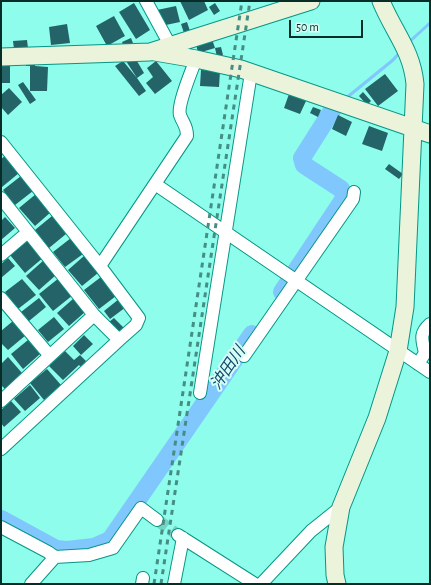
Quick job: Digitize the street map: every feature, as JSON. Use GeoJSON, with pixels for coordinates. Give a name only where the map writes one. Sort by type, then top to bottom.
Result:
{"type":"FeatureCollection","features":[{"type":"Feature","properties":{"kind":"street"},"geometry":{"type":"LineString","coordinates":[[146,1],[170,46]]}},
{"type":"Feature","properties":{"kind":"street"},"geometry":{"type":"LineString","coordinates":[[150,52],[311,1]]}},
{"type":"Feature","properties":{"kind":"street"},"geometry":{"type":"LineString","coordinates":[[337,584],[335,575],[334,547],[341,507],[377,418],[398,351],[405,307],[415,84],[414,72],[406,47],[388,18],[380,1]]}},
{"type":"Feature","properties":{"kind":"street"},"geometry":{"type":"LineString","coordinates":[[1,57],[150,52],[196,59],[241,69],[430,134]]}},
{"type":"Feature","properties":{"kind":"street"},"geometry":{"type":"LineString","coordinates":[[100,266],[188,136],[188,128],[180,114],[180,105],[196,59]]}},
{"type":"Feature","properties":{"kind":"street"},"geometry":{"type":"LineString","coordinates":[[200,393],[251,73]]}},
{"type":"Feature","properties":{"kind":"street"},"geometry":{"type":"LineString","coordinates":[[1,142],[100,266],[138,318],[136,325],[1,449]]}},
{"type":"Feature","properties":{"kind":"street"},"geometry":{"type":"LineString","coordinates":[[155,184],[430,372]]}},
{"type":"Feature","properties":{"kind":"street"},"geometry":{"type":"LineString","coordinates":[[244,356],[353,199],[354,192]]}},
{"type":"Feature","properties":{"kind":"street"},"geometry":{"type":"LineString","coordinates":[[1,198],[94,315],[119,340]]}},
{"type":"Feature","properties":{"kind":"street"},"geometry":{"type":"LineString","coordinates":[[1,256],[28,232]]}},
{"type":"Feature","properties":{"kind":"street"},"geometry":{"type":"LineString","coordinates":[[1,298],[50,356]]}},
{"type":"Feature","properties":{"kind":"street"},"geometry":{"type":"LineString","coordinates":[[2,399],[94,315]]}},
{"type":"Feature","properties":{"kind":"street"},"geometry":{"type":"LineString","coordinates":[[418,364],[425,353],[422,335],[430,324]]}},
{"type":"Feature","properties":{"kind":"street"},"geometry":{"type":"LineString","coordinates":[[261,584],[311,531],[341,507]]}},
{"type":"Feature","properties":{"kind":"street"},"geometry":{"type":"LineString","coordinates":[[31,584],[55,558],[89,555],[113,548],[141,508],[157,520]]}},
{"type":"Feature","properties":{"kind":"street"},"geometry":{"type":"LineString","coordinates":[[1,527],[48,552],[55,558]]}},
{"type":"Feature","properties":{"kind":"street"},"geometry":{"type":"LineString","coordinates":[[174,584],[181,536],[255,584]]}},
{"type":"Feature","properties":{"kind":"building"},"geometry":{"type":"Polygon","coordinates":[[[180,1],[204,1],[208,10],[189,20],[180,1]]]}},
{"type":"Feature","properties":{"kind":"building"},"geometry":{"type":"Polygon","coordinates":[[[134,3],[150,30],[136,39],[119,12],[134,3]]]}},
{"type":"Feature","properties":{"kind":"building"},"geometry":{"type":"Polygon","coordinates":[[[215,3],[220,11],[214,15],[209,7],[215,3]]]}},
{"type":"Feature","properties":{"kind":"building"},"geometry":{"type":"Polygon","coordinates":[[[176,6],[180,22],[161,26],[157,10],[176,6]]]}},
{"type":"Feature","properties":{"kind":"building"},"geometry":{"type":"Polygon","coordinates":[[[114,16],[125,36],[107,46],[96,26],[114,16]]]}},
{"type":"Feature","properties":{"kind":"building"},"geometry":{"type":"Polygon","coordinates":[[[187,22],[190,31],[184,33],[181,24],[187,22]]]}},
{"type":"Feature","properties":{"kind":"building"},"geometry":{"type":"Polygon","coordinates":[[[67,24],[70,43],[51,45],[49,27],[67,24]]]}},
{"type":"Feature","properties":{"kind":"building"},"geometry":{"type":"Polygon","coordinates":[[[131,38],[133,43],[124,47],[122,42],[131,38]]]}},
{"type":"Feature","properties":{"kind":"building"},"geometry":{"type":"Polygon","coordinates":[[[212,39],[215,48],[198,53],[196,44],[212,39]]]}},
{"type":"Feature","properties":{"kind":"building"},"geometry":{"type":"Polygon","coordinates":[[[27,40],[28,48],[14,49],[13,41],[27,40]]]}},
{"type":"Feature","properties":{"kind":"building"},"geometry":{"type":"Polygon","coordinates":[[[221,47],[223,55],[217,57],[215,48],[221,47]]]}},
{"type":"Feature","properties":{"kind":"building"},"geometry":{"type":"Polygon","coordinates":[[[134,56],[144,73],[137,78],[126,61],[134,56]]]}},
{"type":"Feature","properties":{"kind":"building"},"geometry":{"type":"Polygon","coordinates":[[[123,61],[146,91],[139,96],[115,66],[123,61]]]}},
{"type":"Feature","properties":{"kind":"building"},"geometry":{"type":"Polygon","coordinates":[[[156,61],[172,81],[155,94],[146,83],[153,77],[147,68],[156,61]]]}},
{"type":"Feature","properties":{"kind":"building"},"geometry":{"type":"Polygon","coordinates":[[[26,63],[35,63],[35,66],[48,67],[47,91],[30,91],[30,66],[26,66],[26,63]]]}},
{"type":"Feature","properties":{"kind":"building"},"geometry":{"type":"Polygon","coordinates":[[[1,64],[10,64],[10,83],[1,83],[1,64]]]}},
{"type":"Feature","properties":{"kind":"building"},"geometry":{"type":"Polygon","coordinates":[[[201,70],[220,71],[219,87],[200,86],[201,70]]]}},
{"type":"Feature","properties":{"kind":"building"},"geometry":{"type":"Polygon","coordinates":[[[385,74],[398,91],[378,106],[365,89],[385,74]]]}},
{"type":"Feature","properties":{"kind":"building"},"geometry":{"type":"Polygon","coordinates":[[[23,82],[36,100],[30,104],[18,85],[23,82]]]}},
{"type":"Feature","properties":{"kind":"building"},"geometry":{"type":"Polygon","coordinates":[[[9,88],[22,102],[8,115],[1,107],[1,95],[9,88]]]}},
{"type":"Feature","properties":{"kind":"building"},"geometry":{"type":"Polygon","coordinates":[[[363,92],[371,101],[367,105],[359,96],[363,92]]]}},
{"type":"Feature","properties":{"kind":"building"},"geometry":{"type":"Polygon","coordinates":[[[289,94],[306,101],[300,114],[284,108],[289,94]]]}},
{"type":"Feature","properties":{"kind":"building"},"geometry":{"type":"Polygon","coordinates":[[[313,107],[321,110],[318,117],[310,113],[313,107]]]}},
{"type":"Feature","properties":{"kind":"building"},"geometry":{"type":"Polygon","coordinates":[[[338,115],[352,122],[346,136],[332,129],[338,115]]]}},
{"type":"Feature","properties":{"kind":"building"},"geometry":{"type":"Polygon","coordinates":[[[369,126],[388,133],[382,151],[362,144],[369,126]]]}},
{"type":"Feature","properties":{"kind":"building"},"geometry":{"type":"Polygon","coordinates":[[[5,156],[19,173],[2,187],[1,159],[5,156]]]}},
{"type":"Feature","properties":{"kind":"building"},"geometry":{"type":"Polygon","coordinates":[[[389,164],[403,174],[399,179],[385,169],[389,164]]]}},
{"type":"Feature","properties":{"kind":"building"},"geometry":{"type":"Polygon","coordinates":[[[21,176],[33,191],[15,205],[3,190],[21,176]]]}},
{"type":"Feature","properties":{"kind":"building"},"geometry":{"type":"Polygon","coordinates":[[[36,194],[51,212],[35,226],[19,208],[36,194]]]}},
{"type":"Feature","properties":{"kind":"building"},"geometry":{"type":"Polygon","coordinates":[[[52,216],[66,234],[49,248],[35,230],[52,216]]]}},
{"type":"Feature","properties":{"kind":"building"},"geometry":{"type":"Polygon","coordinates":[[[5,217],[15,228],[1,240],[1,221],[5,217]]]}},
{"type":"Feature","properties":{"kind":"building"},"geometry":{"type":"Polygon","coordinates":[[[71,238],[83,254],[65,267],[53,252],[71,238]]]}},
{"type":"Feature","properties":{"kind":"building"},"geometry":{"type":"Polygon","coordinates":[[[29,239],[44,257],[25,273],[10,255],[29,239]]]}},
{"type":"Feature","properties":{"kind":"building"},"geometry":{"type":"Polygon","coordinates":[[[84,256],[98,273],[82,286],[68,270],[84,256]]]}},
{"type":"Feature","properties":{"kind":"building"},"geometry":{"type":"Polygon","coordinates":[[[8,258],[15,266],[1,278],[1,264],[8,258]]]}},
{"type":"Feature","properties":{"kind":"building"},"geometry":{"type":"Polygon","coordinates":[[[44,260],[56,275],[39,290],[26,276],[44,260]]]}},
{"type":"Feature","properties":{"kind":"building"},"geometry":{"type":"Polygon","coordinates":[[[101,277],[116,296],[99,309],[84,290],[101,277]]]}},
{"type":"Feature","properties":{"kind":"building"},"geometry":{"type":"Polygon","coordinates":[[[59,278],[73,295],[53,311],[39,294],[59,278]]]}},
{"type":"Feature","properties":{"kind":"building"},"geometry":{"type":"Polygon","coordinates":[[[22,279],[36,295],[18,309],[5,292],[22,279]]]}},
{"type":"Feature","properties":{"kind":"building"},"geometry":{"type":"Polygon","coordinates":[[[39,298],[46,307],[29,321],[21,312],[39,298]]]}},
{"type":"Feature","properties":{"kind":"building"},"geometry":{"type":"Polygon","coordinates":[[[73,299],[85,312],[69,326],[57,313],[73,299]]]}},
{"type":"Feature","properties":{"kind":"building"},"geometry":{"type":"Polygon","coordinates":[[[119,299],[126,307],[110,319],[104,311],[119,299]]]}},
{"type":"Feature","properties":{"kind":"building"},"geometry":{"type":"Polygon","coordinates":[[[54,317],[64,329],[48,342],[38,330],[54,317]]]}},
{"type":"Feature","properties":{"kind":"building"},"geometry":{"type":"Polygon","coordinates":[[[114,318],[124,328],[119,332],[109,322],[114,318]]]}},
{"type":"Feature","properties":{"kind":"building"},"geometry":{"type":"Polygon","coordinates":[[[13,321],[26,335],[8,350],[1,343],[1,331],[13,321]]]}},
{"type":"Feature","properties":{"kind":"building"},"geometry":{"type":"Polygon","coordinates":[[[84,335],[93,344],[81,355],[73,346],[84,335]]]}},
{"type":"Feature","properties":{"kind":"building"},"geometry":{"type":"Polygon","coordinates":[[[28,340],[40,354],[23,369],[11,354],[28,340]]]}},
{"type":"Feature","properties":{"kind":"building"},"geometry":{"type":"Polygon","coordinates":[[[65,351],[74,360],[80,355],[86,361],[81,367],[79,365],[63,380],[49,366],[65,351]]]}},
{"type":"Feature","properties":{"kind":"building"},"geometry":{"type":"Polygon","coordinates":[[[8,357],[22,373],[5,389],[1,385],[1,364],[8,357]]]}},
{"type":"Feature","properties":{"kind":"building"},"geometry":{"type":"Polygon","coordinates":[[[47,369],[61,385],[44,400],[30,383],[47,369]]]}},
{"type":"Feature","properties":{"kind":"building"},"geometry":{"type":"Polygon","coordinates":[[[30,385],[40,398],[25,411],[14,399],[30,385]]]}},
{"type":"Feature","properties":{"kind":"building"},"geometry":{"type":"Polygon","coordinates":[[[11,401],[21,412],[4,427],[1,423],[1,410],[11,401]]]}},
{"type":"Feature","properties":{"kind":"waterway"},"geometry":{"type":"LineString","coordinates":[[408,43],[430,23]]}},
{"type":"Feature","properties":{"kind":"waterway"},"geometry":{"type":"LineString","coordinates":[[345,99],[393,60],[400,52]]}},
{"type":"Feature","properties":{"kind":"waterway","name":"沖田川"},"geometry":{"type":"LineString","coordinates":[[282,292],[345,197],[341,189],[304,165],[302,158],[333,109]]}},
{"type":"Feature","properties":{"kind":"waterway","name":"沖田川"},"geometry":{"type":"LineString","coordinates":[[1,519],[56,549],[67,550],[94,547],[110,540],[252,334]]}},
{"type":"Feature","properties":{"kind":"tunnel"},"geometry":{"type":"LineString","coordinates":[[157,520],[178,535]]}},
{"type":"Feature","properties":{"kind":"railway"},"geometry":{"type":"LineString","coordinates":[[154,584],[242,1]]}},
{"type":"Feature","properties":{"kind":"railway"},"geometry":{"type":"LineString","coordinates":[[161,584],[250,1]]}}]}
